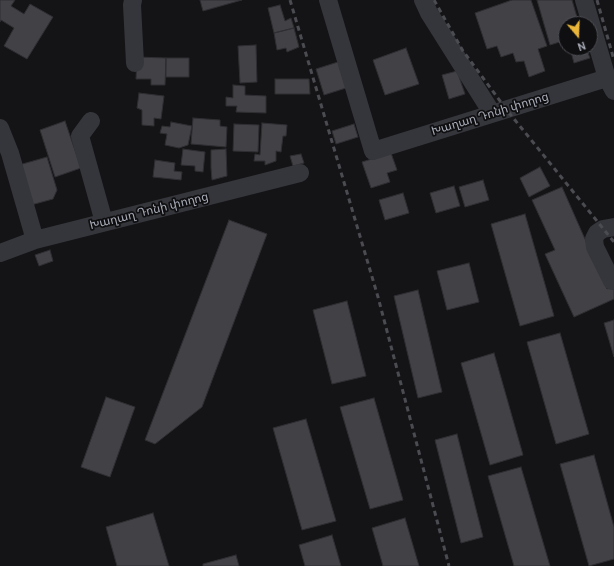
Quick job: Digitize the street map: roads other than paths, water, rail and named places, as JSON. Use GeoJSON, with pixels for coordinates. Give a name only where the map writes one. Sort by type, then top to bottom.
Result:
{"type":"FeatureCollection","features":[{"type":"Feature","properties":{"kind":"street"},"geometry":{"type":"LineString","coordinates":[[133,0],[134,63]]}},
{"type":"Feature","properties":{"kind":"street","name":"Խաղաղ Դոնի փողոց"},"geometry":{"type":"LineString","coordinates":[[328,0],[373,151],[492,113],[610,84]]}},
{"type":"Feature","properties":{"kind":"street"},"geometry":{"type":"LineString","coordinates":[[423,0],[429,13],[492,113]]}},
{"type":"Feature","properties":{"kind":"street"},"geometry":{"type":"LineString","coordinates":[[584,0],[610,84]]}},
{"type":"Feature","properties":{"kind":"street"},"geometry":{"type":"LineString","coordinates":[[91,121],[80,136],[104,222]]}},
{"type":"Feature","properties":{"kind":"street"},"geometry":{"type":"LineString","coordinates":[[0,128],[10,153],[36,240]]}},
{"type":"Feature","properties":{"kind":"street","name":"Խաղաղ Դոնի փողոց"},"geometry":{"type":"LineString","coordinates":[[0,253],[36,240],[300,173]]}},
{"type":"Feature","properties":{"kind":"street"},"geometry":{"type":"LineString","coordinates":[[612,282],[595,247],[594,239],[597,233],[604,229],[614,227]]}},
{"type":"Feature","properties":{"kind":"railway"},"geometry":{"type":"LineString","coordinates":[[290,0],[378,297],[449,566]]}},
{"type":"Feature","properties":{"kind":"railway"},"geometry":{"type":"LineString","coordinates":[[434,0],[463,51],[506,109],[614,242]]}},
{"type":"Feature","properties":{"kind":"railway"},"geometry":{"type":"LineString","coordinates":[[597,0],[614,60]]}}]}
